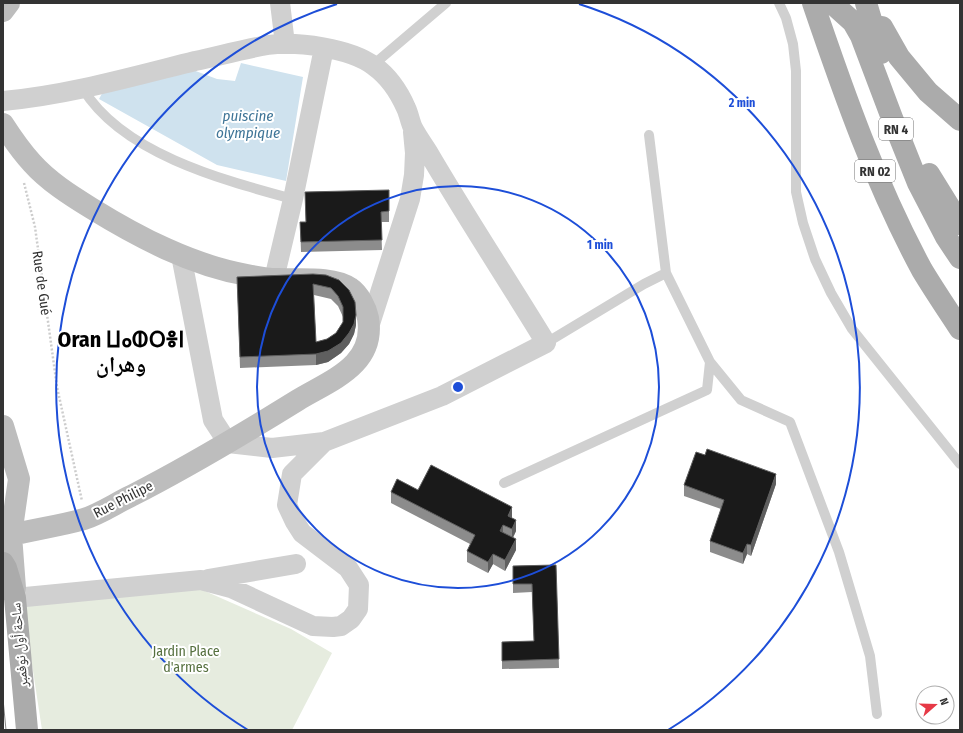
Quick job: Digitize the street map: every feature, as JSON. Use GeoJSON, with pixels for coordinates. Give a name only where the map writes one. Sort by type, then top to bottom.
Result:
{"type":"FeatureCollection","features":[{"type":"Feature","properties":{"kind":"main road","name":"RN 02"},"geometry":{"type":"LineString","coordinates":[[812,3],[857,130],[889,204],[923,271],[954,313],[960,329]]}},
{"type":"Feature","properties":{"kind":"main road","name":"RN 4"},"geometry":{"type":"LineString","coordinates":[[832,3],[853,22],[861,36],[918,183],[946,237],[960,258]]}},
{"type":"Feature","properties":{"kind":"main road","name":"RN 4"},"geometry":{"type":"LineString","coordinates":[[866,3],[894,94],[914,146],[937,188],[960,224]]}},
{"type":"Feature","properties":{"kind":"main road"},"geometry":{"type":"LineString","coordinates":[[870,3],[872,10],[899,58],[928,92],[960,120]]}},
{"type":"Feature","properties":{"kind":"main road","name":"ساحة أول نوفمبر"},"geometry":{"type":"LineString","coordinates":[[3,563],[6,568],[15,598],[27,730]]}},
{"type":"Feature","properties":{"kind":"street"},"geometry":{"type":"LineString","coordinates":[[3,11],[9,3]]}},
{"type":"Feature","properties":{"kind":"street"},"geometry":{"type":"LineString","coordinates":[[280,3],[285,44]]}},
{"type":"Feature","properties":{"kind":"street"},"geometry":{"type":"LineString","coordinates":[[3,101],[83,88],[240,50],[268,45],[285,44],[324,48],[358,56],[373,65],[385,76],[397,92],[406,108],[413,128],[439,172],[546,343],[442,396],[324,442],[272,448],[228,443],[213,420],[181,255]]}},
{"type":"Feature","properties":{"kind":"street"},"geometry":{"type":"LineString","coordinates":[[274,279],[293,199],[324,48]]}},
{"type":"Feature","properties":{"kind":"street"},"geometry":{"type":"LineString","coordinates":[[3,124],[33,164],[63,190],[119,225],[181,255],[245,275],[274,279],[321,280],[339,283],[351,288],[361,300],[367,312],[369,327]]}},
{"type":"Feature","properties":{"kind":"street"},"geometry":{"type":"LineString","coordinates":[[369,327],[410,199],[414,175],[415,153],[413,128]]}},
{"type":"Feature","properties":{"kind":"street","name":"Rue Philipe"},"geometry":{"type":"LineString","coordinates":[[7,534],[85,518],[151,486],[228,443],[347,371],[363,354],[368,342],[369,327]]}},
{"type":"Feature","properties":{"kind":"street"},"geometry":{"type":"LineString","coordinates":[[3,426],[19,479],[7,534],[15,598],[201,580],[296,564]]}},
{"type":"Feature","properties":{"kind":"street"},"geometry":{"type":"LineString","coordinates":[[201,580],[231,588],[313,626],[341,626],[351,619],[358,609],[359,585],[348,568],[302,533],[287,505],[292,474],[324,442]]}},
{"type":"Feature","properties":{"kind":"lane"},"geometry":{"type":"LineString","coordinates":[[373,65],[446,3]]}},
{"type":"Feature","properties":{"kind":"lane"},"geometry":{"type":"LineString","coordinates":[[779,3],[786,18],[793,44],[796,71],[796,192],[803,223],[816,259],[831,293],[852,329],[960,464]]}},
{"type":"Feature","properties":{"kind":"lane"},"geometry":{"type":"LineString","coordinates":[[83,88],[90,101],[115,125],[137,141],[191,168],[231,182],[293,199]]}},
{"type":"Feature","properties":{"kind":"lane"},"geometry":{"type":"LineString","coordinates":[[649,135],[666,273],[710,362],[740,400],[790,422],[844,567],[870,656],[877,714]]}},
{"type":"Feature","properties":{"kind":"lane"},"geometry":{"type":"LineString","coordinates":[[546,343],[644,284],[666,273]]}},
{"type":"Feature","properties":{"kind":"lane"},"geometry":{"type":"LineString","coordinates":[[504,483],[707,390],[710,362]]}},
{"type":"Feature","properties":{"kind":"path","name":"Rue de Gué"},"geometry":{"type":"LineString","coordinates":[[24,181],[35,227],[56,387],[85,518]]}},
{"type":"Feature","properties":{"kind":"green space","name":"Jardin Place d'armes"},"geometry":{"type":"Polygon","coordinates":[[[198,588],[291,629],[332,653],[292,730],[42,730],[23,605],[198,588]]]}},
{"type":"Feature","properties":{"kind":"water","name":"puiscine olympique"},"geometry":{"type":"Polygon","coordinates":[[[241,63],[303,77],[286,181],[217,165],[99,99],[105,88],[193,70],[217,79],[235,81],[241,63]]]}},
{"type":"Feature","properties":{"kind":"building"},"geometry":{"type":"Polygon","coordinates":[[[389,190],[389,211],[381,212],[382,240],[301,242],[300,222],[306,222],[305,192],[389,190]]]}},
{"type":"Feature","properties":{"kind":"building"},"geometry":{"type":"Polygon","coordinates":[[[313,274],[326,275],[339,280],[349,290],[355,302],[356,315],[354,324],[341,343],[328,351],[316,354],[240,357],[237,277],[313,274]],[[313,284],[316,342],[327,339],[336,333],[343,322],[343,307],[338,296],[331,288],[313,284]]]}},
{"type":"Feature","properties":{"kind":"building"},"geometry":{"type":"Polygon","coordinates":[[[707,449],[776,474],[751,545],[747,544],[743,553],[710,541],[724,500],[684,485],[696,452],[705,455],[707,449]]]}},
{"type":"Feature","properties":{"kind":"building"},"geometry":{"type":"Polygon","coordinates":[[[431,465],[512,507],[508,516],[516,520],[512,529],[503,525],[500,531],[516,539],[505,560],[493,554],[488,562],[467,551],[475,535],[391,492],[397,479],[418,490],[431,465]]]}},
{"type":"Feature","properties":{"kind":"building"},"geometry":{"type":"Polygon","coordinates":[[[556,565],[559,659],[502,661],[502,642],[534,641],[532,584],[513,584],[513,566],[556,565]]]}},
{"type":"Feature","properties":{"kind":"tram line"},"geometry":{"type":"LineString","coordinates":[[3,699],[6,730]]}},
{"type":"Feature","properties":{"kind":"district","name":"Oran ⵡⴰⵀⵔⴻⵏ وهران"},"geometry":{"type":"Point","coordinates":[121,352]}}]}
